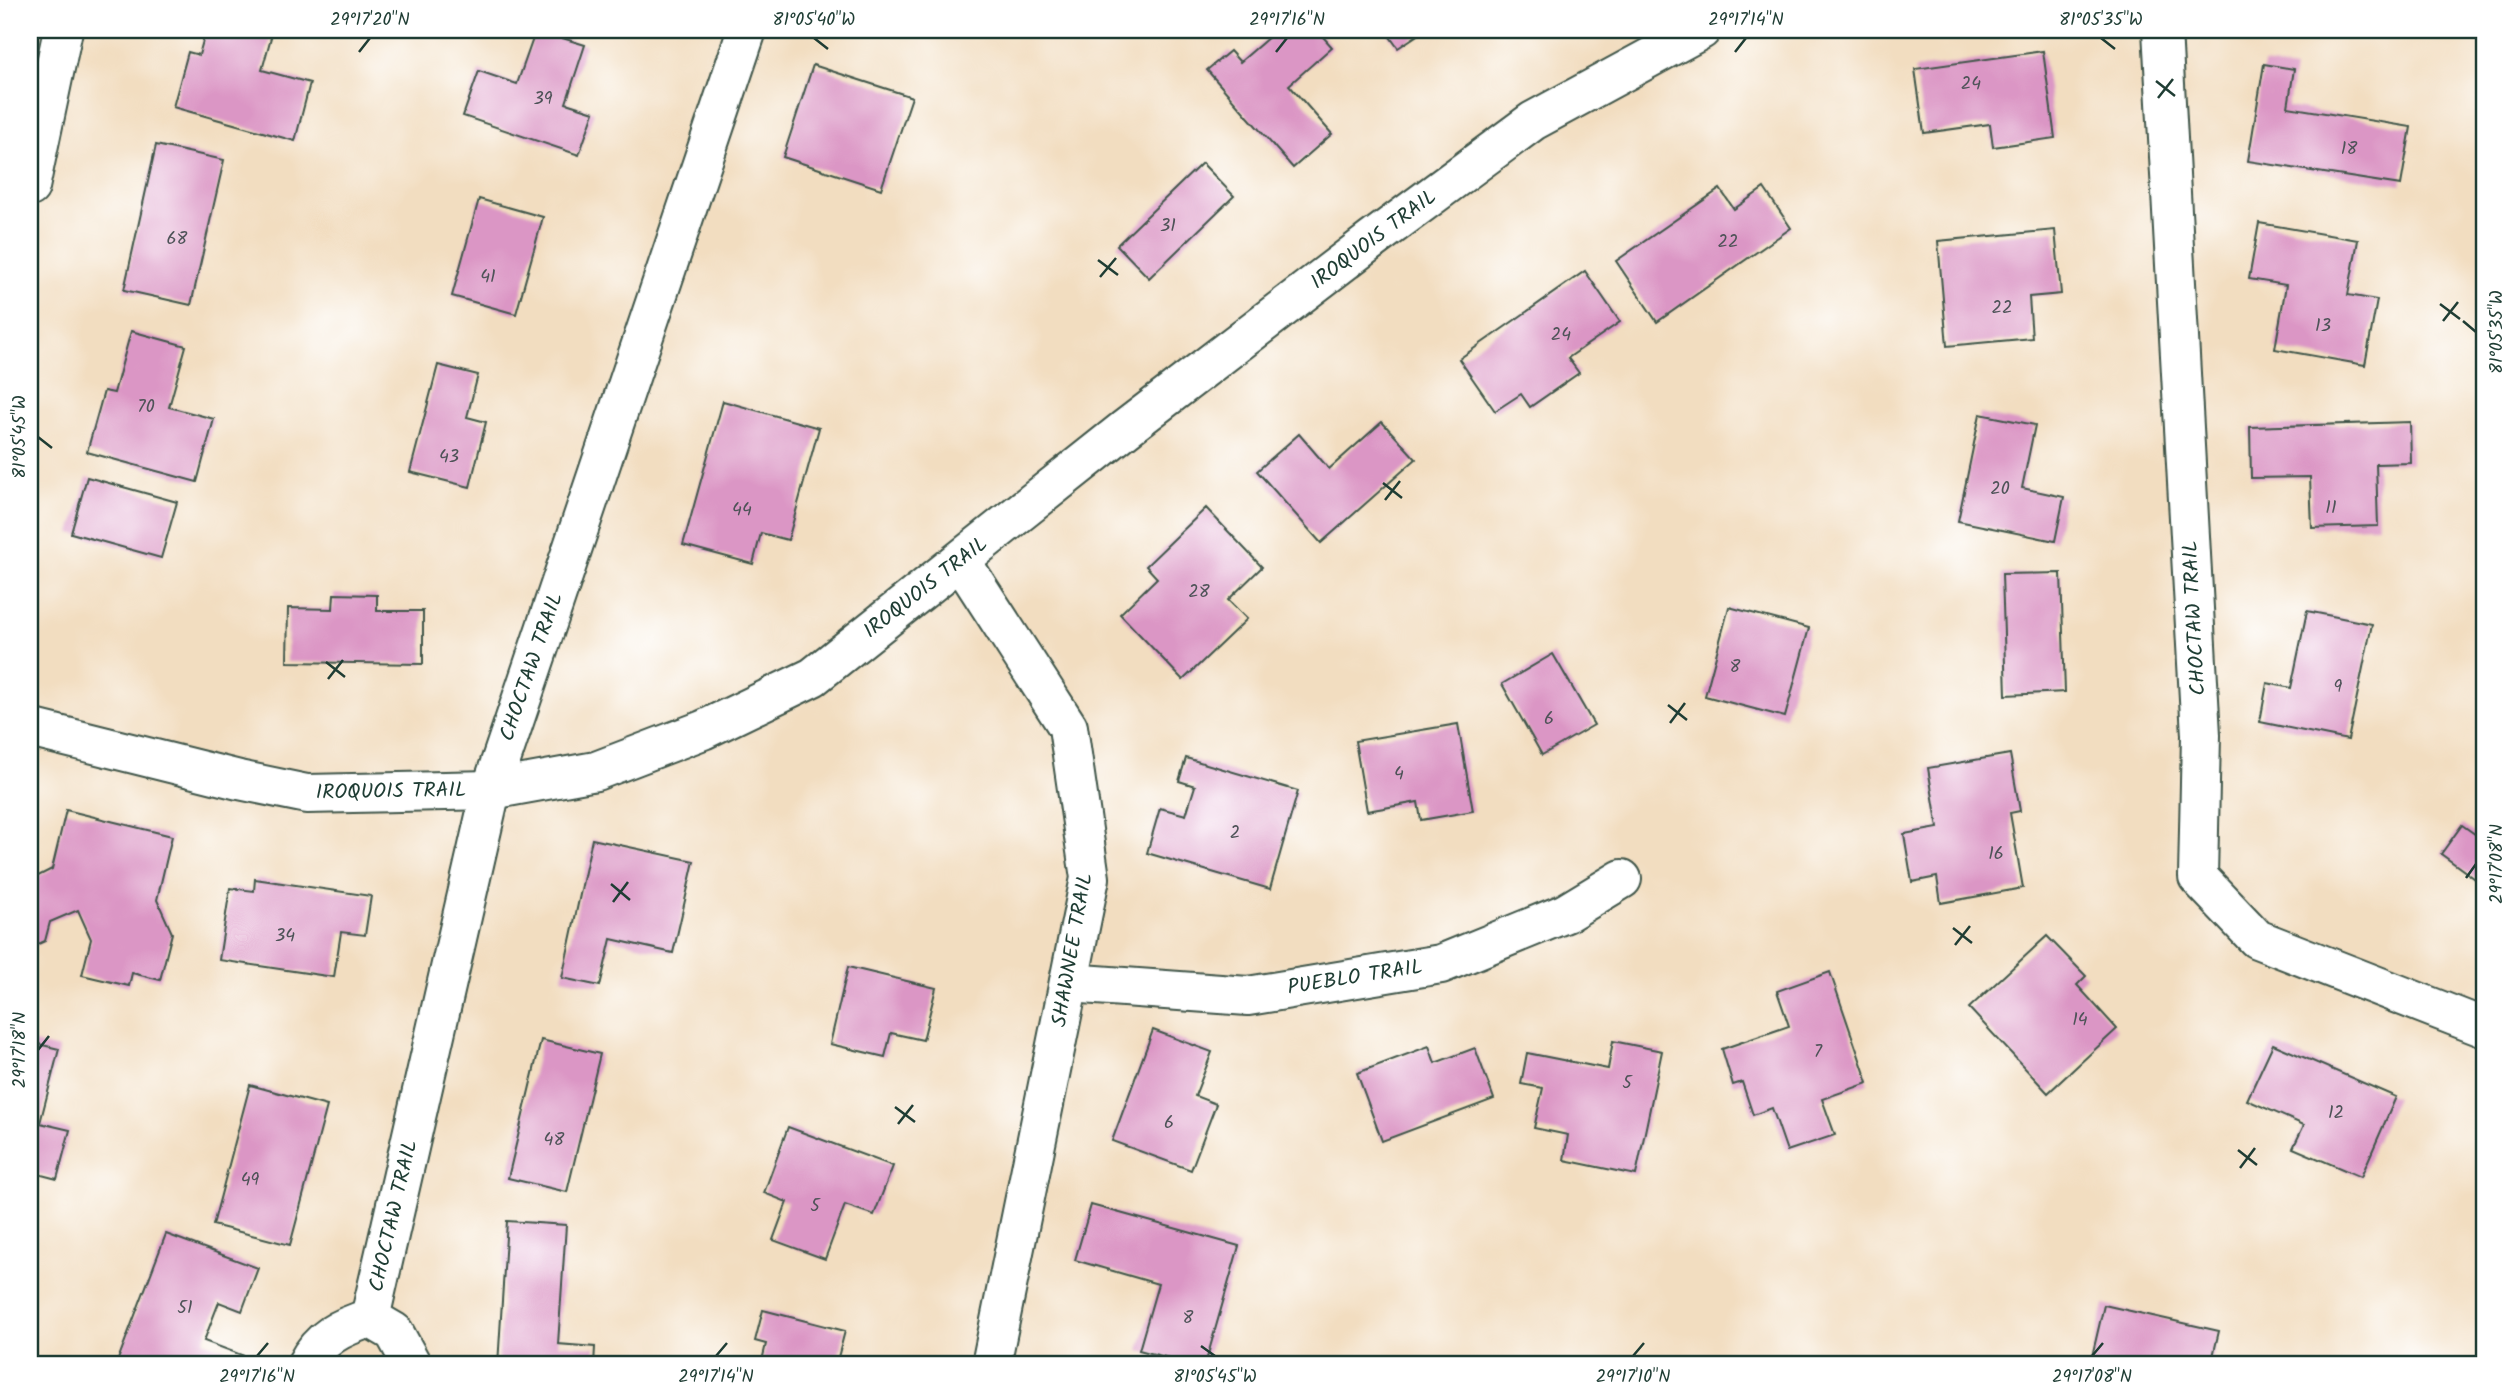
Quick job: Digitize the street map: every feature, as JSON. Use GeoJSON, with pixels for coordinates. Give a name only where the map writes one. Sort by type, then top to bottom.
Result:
{"type":"FeatureCollection","features":[{"type":"Feature","properties":{"kind":"street"},"geometry":{"type":"LineString","coordinates":[[30,187],[63,30]]}},
{"type":"Feature","properties":{"kind":"street","name":"CHOCTAW TRAIL"},"geometry":{"type":"LineString","coordinates":[[370,1318],[491,790],[747,30]]}},
{"type":"Feature","properties":{"kind":"street","name":"IROQUOIS TRAIL"},"geometry":{"type":"LineString","coordinates":[[30,728],[239,780],[307,794],[491,790],[596,771],[703,730],[813,677],[1125,429],[1533,121],[1701,30]]}},
{"type":"Feature","properties":{"kind":"street","name":"CHOCTAW TRAIL"},"geometry":{"type":"LineString","coordinates":[[2162,30],[2201,735],[2198,877],[2257,939],[2485,1028]]}},
{"type":"Feature","properties":{"kind":"street","name":"SHAWNEE TRAIL"},"geometry":{"type":"LineString","coordinates":[[961,561],[1068,727],[1090,878],[991,1365]]}},
{"type":"Feature","properties":{"kind":"street","name":"PUEBLO TRAIL"},"geometry":{"type":"LineString","coordinates":[[1069,983],[1248,996],[1441,964],[1566,913],[1622,879]]}},
{"type":"Feature","properties":{"kind":"street","name":"CHOCTAW TRAIL"},"geometry":{"type":"LineString","coordinates":[[306,1365],[320,1343],[344,1326],[370,1318],[394,1332],[412,1365]]}},
{"type":"Feature","properties":{"kind":"building"},"geometry":{"type":"Polygon","coordinates":[[[206,30],[273,30],[262,70],[310,83],[295,141],[173,107],[188,52],[199,55],[206,30]]]}},
{"type":"Feature","properties":{"kind":"building"},"geometry":{"type":"Polygon","coordinates":[[[536,30],[585,45],[566,103],[594,112],[579,155],[463,116],[479,71],[517,84],[536,30]]]}},
{"type":"Feature","properties":{"kind":"building"},"geometry":{"type":"Polygon","coordinates":[[[1277,30],[1317,30],[1332,47],[1289,85],[1332,134],[1293,168],[1207,70],[1230,51],[1240,62],[1277,30]]]}},
{"type":"Feature","properties":{"kind":"building"},"geometry":{"type":"Polygon","coordinates":[[[1385,30],[1425,30],[1398,48],[1385,30]]]}},
{"type":"Feature","properties":{"kind":"building"},"geometry":{"type":"Polygon","coordinates":[[[2043,51],[2055,138],[1993,147],[1990,124],[1924,133],[1915,69],[2043,51]]]}},
{"type":"Feature","properties":{"kind":"building"},"geometry":{"type":"Polygon","coordinates":[[[2264,64],[2294,69],[2288,107],[2411,127],[2401,185],[2248,161],[2264,64]]]}},
{"type":"Feature","properties":{"kind":"building"},"geometry":{"type":"Polygon","coordinates":[[[813,65],[912,97],[881,189],[783,157],[813,65]]]}},
{"type":"Feature","properties":{"kind":"building"},"geometry":{"type":"Polygon","coordinates":[[[156,145],[224,160],[191,305],[124,290],[156,145]]]}},
{"type":"Feature","properties":{"kind":"building"},"geometry":{"type":"Polygon","coordinates":[[[1202,163],[1234,196],[1149,278],[1117,245],[1202,163]]]}},
{"type":"Feature","properties":{"kind":"building"},"geometry":{"type":"Polygon","coordinates":[[[1764,188],[1791,228],[1657,322],[1616,261],[1720,189],[1734,209],[1764,188]]]}},
{"type":"Feature","properties":{"kind":"building"},"geometry":{"type":"Polygon","coordinates":[[[479,199],[543,217],[516,314],[452,296],[479,199]]]}},
{"type":"Feature","properties":{"kind":"building"},"geometry":{"type":"Polygon","coordinates":[[[2259,223],[2358,240],[2348,295],[2377,300],[2365,365],[2275,349],[2286,285],[2249,279],[2259,223]]]}},
{"type":"Feature","properties":{"kind":"building"},"geometry":{"type":"Polygon","coordinates":[[[2055,230],[2061,294],[2029,297],[2032,338],[1947,346],[1938,241],[2055,230]]]}},
{"type":"Feature","properties":{"kind":"building"},"geometry":{"type":"Polygon","coordinates":[[[1585,271],[1620,322],[1568,358],[1579,373],[1530,407],[1521,394],[1495,411],[1459,359],[1585,271]]]}},
{"type":"Feature","properties":{"kind":"building"},"geometry":{"type":"Polygon","coordinates":[[[131,331],[186,346],[169,407],[214,419],[197,482],[87,452],[104,391],[114,393],[131,331]]]}},
{"type":"Feature","properties":{"kind":"building"},"geometry":{"type":"Polygon","coordinates":[[[438,365],[478,375],[467,417],[486,422],[470,487],[410,472],[438,365]]]}},
{"type":"Feature","properties":{"kind":"building"},"geometry":{"type":"Polygon","coordinates":[[[723,401],[819,428],[788,540],[761,533],[753,564],[683,545],[723,401]]]}},
{"type":"Feature","properties":{"kind":"building"},"geometry":{"type":"Polygon","coordinates":[[[1980,414],[2035,425],[2022,488],[2064,497],[2055,541],[1958,521],[1980,414]]]}},
{"type":"Feature","properties":{"kind":"building"},"geometry":{"type":"Polygon","coordinates":[[[1382,422],[1416,459],[1321,543],[1257,471],[1299,434],[1329,469],[1382,422]]]}},
{"type":"Feature","properties":{"kind":"building"},"geometry":{"type":"Polygon","coordinates":[[[2410,422],[2411,463],[2376,464],[2378,526],[2312,528],[2310,477],[2251,478],[2250,427],[2410,422]]]}},
{"type":"Feature","properties":{"kind":"building"},"geometry":{"type":"Polygon","coordinates":[[[87,477],[177,502],[161,558],[71,533],[87,477]]]}},
{"type":"Feature","properties":{"kind":"building"},"geometry":{"type":"Polygon","coordinates":[[[1206,508],[1262,567],[1228,600],[1247,619],[1183,680],[1120,614],[1157,578],[1146,566],[1206,508]]]}},
{"type":"Feature","properties":{"kind":"building"},"geometry":{"type":"Polygon","coordinates":[[[2061,573],[2065,692],[2006,695],[2002,574],[2061,573]]]}},
{"type":"Feature","properties":{"kind":"building"},"geometry":{"type":"Polygon","coordinates":[[[334,594],[377,595],[377,611],[423,611],[423,664],[287,662],[288,608],[333,609],[334,594]]]}},
{"type":"Feature","properties":{"kind":"building"},"geometry":{"type":"Polygon","coordinates":[[[1729,607],[1809,628],[1785,717],[1705,696],[1729,607]]]}},
{"type":"Feature","properties":{"kind":"building"},"geometry":{"type":"Polygon","coordinates":[[[2307,611],[2372,624],[2348,740],[2260,722],[2267,683],[2291,688],[2307,611]]]}},
{"type":"Feature","properties":{"kind":"building"},"geometry":{"type":"Polygon","coordinates":[[[1553,654],[1594,725],[1542,755],[1502,684],[1553,654]]]}},
{"type":"Feature","properties":{"kind":"building"},"geometry":{"type":"Polygon","coordinates":[[[1458,724],[1473,811],[1421,820],[1418,802],[1367,811],[1355,741],[1458,724]]]}},
{"type":"Feature","properties":{"kind":"building"},"geometry":{"type":"Polygon","coordinates":[[[2010,754],[2020,811],[2010,813],[2023,888],[1941,903],[1937,877],[1912,882],[1904,834],[1938,828],[1928,768],[2010,754]]]}},
{"type":"Feature","properties":{"kind":"building"},"geometry":{"type":"Polygon","coordinates":[[[1186,758],[1298,791],[1270,889],[1147,853],[1160,808],[1186,815],[1195,786],[1179,781],[1186,758]]]}},
{"type":"Feature","properties":{"kind":"building"},"geometry":{"type":"Polygon","coordinates":[[[66,810],[172,836],[157,900],[172,933],[160,980],[132,973],[129,986],[82,975],[91,939],[78,910],[50,922],[45,941],[30,945],[30,880],[52,869],[66,810]]]}},
{"type":"Feature","properties":{"kind":"building"},"geometry":{"type":"Polygon","coordinates":[[[2462,825],[2482,839],[2485,834],[2485,886],[2441,854],[2462,825]]]}},
{"type":"Feature","properties":{"kind":"building"},"geometry":{"type":"Polygon","coordinates":[[[592,839],[694,861],[673,953],[611,939],[600,986],[562,978],[592,839]]]}},
{"type":"Feature","properties":{"kind":"building"},"geometry":{"type":"Polygon","coordinates":[[[255,879],[371,896],[365,935],[341,932],[334,977],[219,960],[230,888],[254,891],[255,879]]]}},
{"type":"Feature","properties":{"kind":"building"},"geometry":{"type":"Polygon","coordinates":[[[2047,936],[2086,976],[2077,985],[2117,1029],[2048,1093],[1969,1008],[2047,936]]]}},
{"type":"Feature","properties":{"kind":"building"},"geometry":{"type":"Polygon","coordinates":[[[848,967],[936,988],[923,1040],[891,1033],[885,1057],[830,1044],[848,967]]]}},
{"type":"Feature","properties":{"kind":"building"},"geometry":{"type":"Polygon","coordinates":[[[1830,972],[1868,1083],[1822,1099],[1835,1135],[1787,1151],[1772,1108],[1753,1115],[1742,1082],[1733,1085],[1722,1049],[1789,1026],[1777,991],[1830,972]]]}},
{"type":"Feature","properties":{"kind":"building"},"geometry":{"type":"Polygon","coordinates":[[[1153,1030],[1212,1052],[1195,1096],[1216,1104],[1191,1170],[1112,1141],[1153,1030]]]}},
{"type":"Feature","properties":{"kind":"building"},"geometry":{"type":"Polygon","coordinates":[[[541,1040],[600,1054],[567,1192],[508,1178],[541,1040]]]}},
{"type":"Feature","properties":{"kind":"building"},"geometry":{"type":"Polygon","coordinates":[[[1613,1041],[1662,1051],[1636,1175],[1564,1160],[1568,1135],[1534,1128],[1543,1088],[1521,1084],[1527,1053],[1608,1069],[1613,1041]]]}},
{"type":"Feature","properties":{"kind":"building"},"geometry":{"type":"Polygon","coordinates":[[[30,1042],[59,1049],[40,1123],[70,1130],[57,1179],[30,1172],[30,1042]]]}},
{"type":"Feature","properties":{"kind":"building"},"geometry":{"type":"Polygon","coordinates":[[[2273,1044],[2396,1097],[2361,1177],[2293,1148],[2304,1125],[2247,1100],[2273,1044]]]}},
{"type":"Feature","properties":{"kind":"building"},"geometry":{"type":"Polygon","coordinates":[[[1429,1046],[1435,1063],[1475,1048],[1494,1099],[1382,1141],[1357,1073],[1429,1046]]]}},
{"type":"Feature","properties":{"kind":"building"},"geometry":{"type":"Polygon","coordinates":[[[250,1085],[327,1106],[290,1245],[213,1225],[250,1085]]]}},
{"type":"Feature","properties":{"kind":"building"},"geometry":{"type":"Polygon","coordinates":[[[788,1127],[893,1166],[874,1215],[845,1205],[825,1259],[773,1240],[787,1202],[764,1193],[788,1127]]]}},
{"type":"Feature","properties":{"kind":"building"},"geometry":{"type":"Polygon","coordinates":[[[1091,1205],[1239,1246],[1205,1365],[1195,1365],[1139,1350],[1158,1284],[1075,1260],[1091,1205]]]}},
{"type":"Feature","properties":{"kind":"building"},"geometry":{"type":"Polygon","coordinates":[[[507,1221],[566,1225],[558,1344],[595,1347],[594,1365],[498,1365],[507,1221]]]}},
{"type":"Feature","properties":{"kind":"building"},"geometry":{"type":"Polygon","coordinates":[[[166,1234],[258,1268],[242,1311],[219,1302],[204,1341],[247,1357],[244,1365],[116,1365],[166,1234]]]}},
{"type":"Feature","properties":{"kind":"building"},"geometry":{"type":"Polygon","coordinates":[[[2104,1305],[2219,1331],[2211,1365],[2090,1365],[2104,1305]]]}},
{"type":"Feature","properties":{"kind":"building"},"geometry":{"type":"Polygon","coordinates":[[[763,1310],[845,1331],[836,1365],[761,1365],[766,1344],[755,1341],[763,1310]]]}}]}
